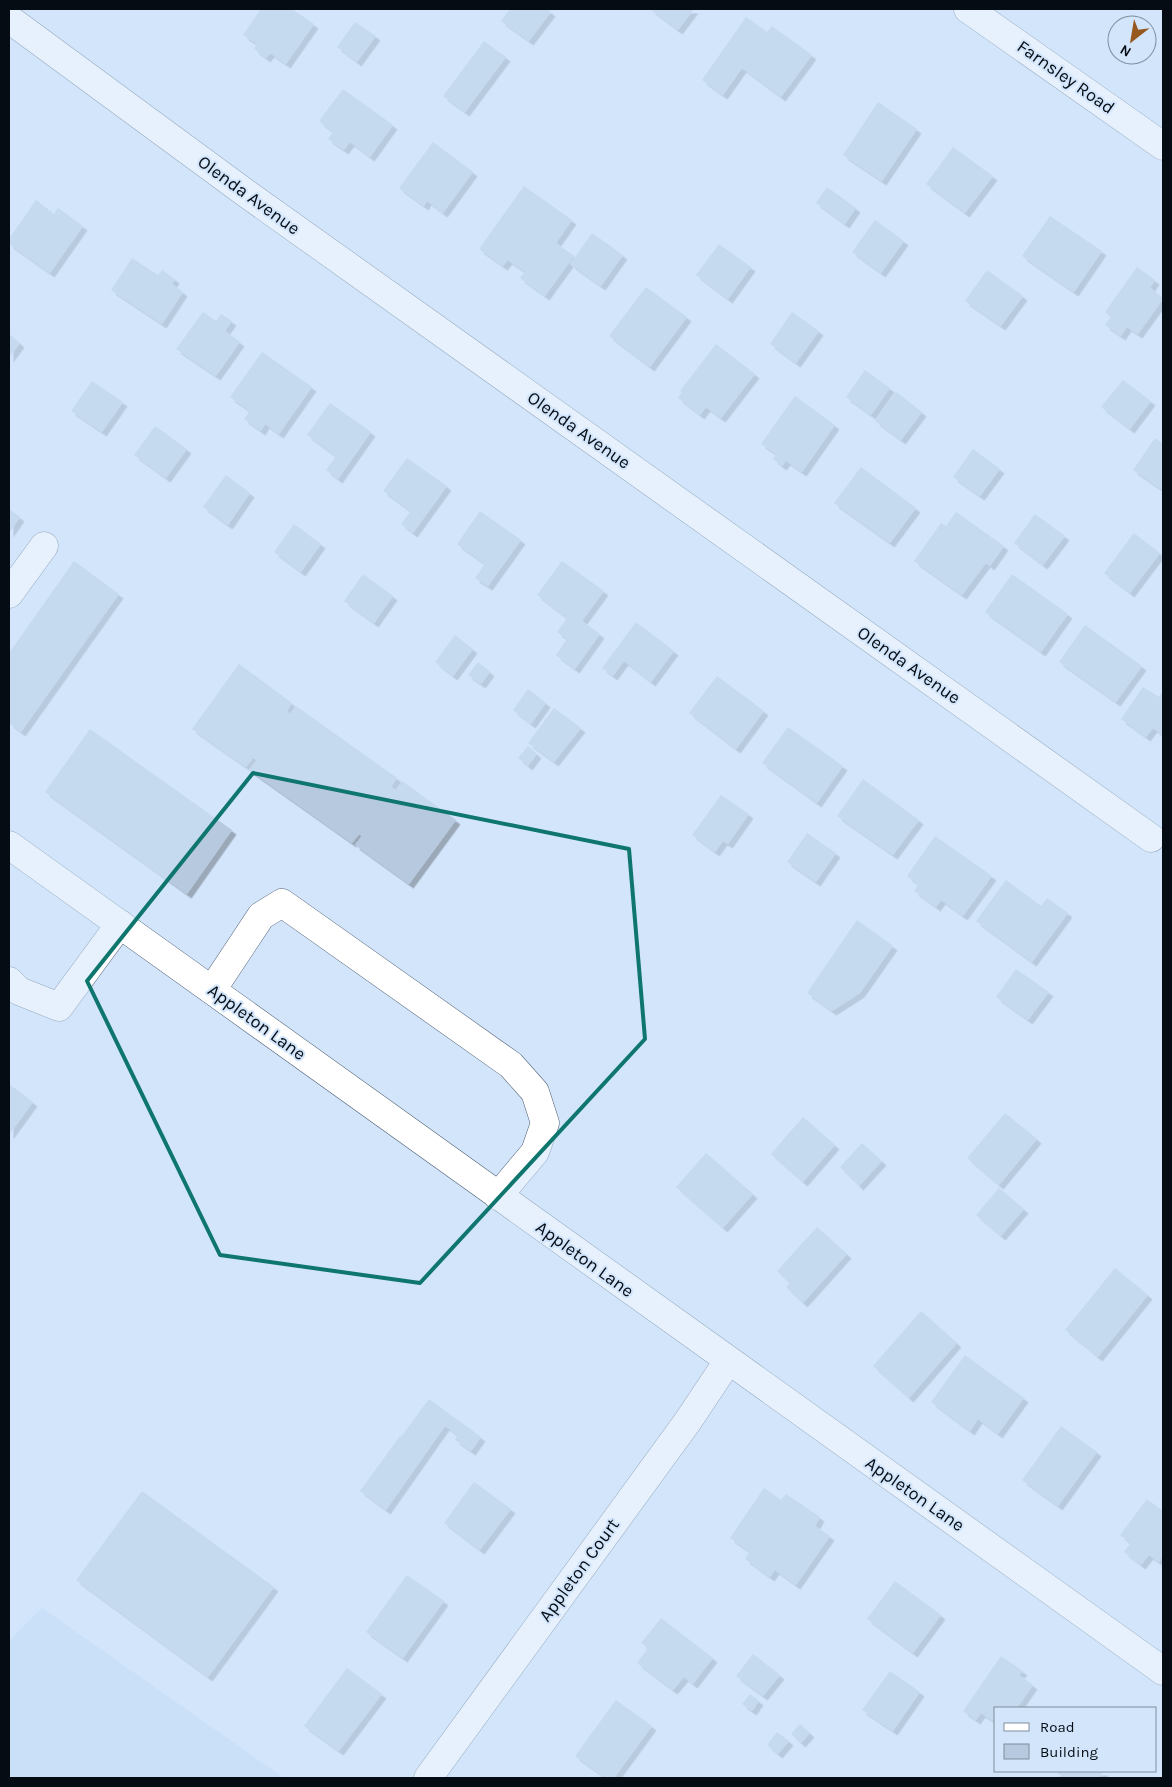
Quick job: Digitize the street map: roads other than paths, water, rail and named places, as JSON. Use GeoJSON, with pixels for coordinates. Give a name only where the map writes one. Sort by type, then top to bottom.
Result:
{"type":"FeatureCollection","features":[{"type":"Feature","properties":{"kind":"street","name":"Farnsley Road"},"geometry":{"type":"LineString","coordinates":[[968,9],[1163,146]]}},
{"type":"Feature","properties":{"kind":"street","name":"Olenda Avenue"},"geometry":{"type":"LineString","coordinates":[[9,19],[255,199],[1151,838]]}},
{"type":"Feature","properties":{"kind":"street"},"geometry":{"type":"LineString","coordinates":[[9,594],[44,546]]}},
{"type":"Feature","properties":{"kind":"street","name":"Appleton Lane"},"geometry":{"type":"LineString","coordinates":[[9,845],[1163,1671]]}},
{"type":"Feature","properties":{"kind":"street"},"geometry":{"type":"LineString","coordinates":[[212,990],[261,916],[282,903],[511,1065],[535,1092],[545,1123],[535,1152],[498,1196]]}},
{"type":"Feature","properties":{"kind":"street"},"geometry":{"type":"LineString","coordinates":[[9,982],[19,991],[59,1007],[120,924]]}},
{"type":"Feature","properties":{"kind":"street","name":"Appleton Court"},"geometry":{"type":"LineString","coordinates":[[428,1778],[688,1421],[728,1361]]}}]}
